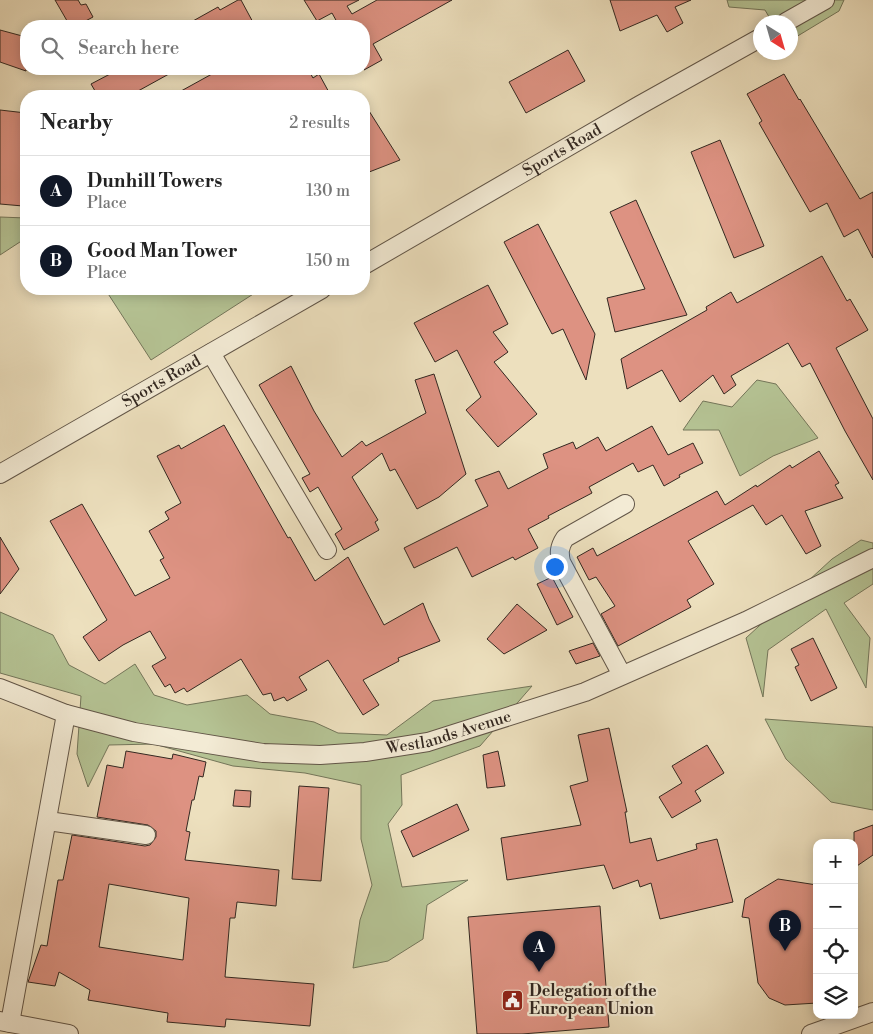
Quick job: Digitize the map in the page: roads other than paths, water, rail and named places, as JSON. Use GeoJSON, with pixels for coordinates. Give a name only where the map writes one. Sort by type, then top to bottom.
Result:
{"type":"FeatureCollection","features":[{"type":"Feature","properties":{"kind":"street"},"geometry":{"type":"LineString","coordinates":[[798,15],[825,0]]}},
{"type":"Feature","properties":{"kind":"street","name":"Sports Road"},"geometry":{"type":"LineString","coordinates":[[370,262],[753,42]]}},
{"type":"Feature","properties":{"kind":"street","name":"Sports Road"},"geometry":{"type":"LineString","coordinates":[[0,474],[312,295]]}},
{"type":"Feature","properties":{"kind":"street"},"geometry":{"type":"LineString","coordinates":[[211,353],[327,550]]}},
{"type":"Feature","properties":{"kind":"street"},"geometry":{"type":"LineString","coordinates":[[622,675],[559,554],[561,544],[565,538],[625,504]]}},
{"type":"Feature","properties":{"kind":"street","name":"Westlands Avenue"},"geometry":{"type":"LineString","coordinates":[[0,688],[66,714],[134,732],[263,754],[320,755],[356,753],[428,742],[585,692],[746,620],[873,558]]}},
{"type":"Feature","properties":{"kind":"street"},"geometry":{"type":"LineString","coordinates":[[66,714],[48,821],[5,1022],[68,1034]]}},
{"type":"Feature","properties":{"kind":"street"},"geometry":{"type":"LineString","coordinates":[[48,821],[146,834]]}},
{"type":"Feature","properties":{"kind":"street"},"geometry":{"type":"LineString","coordinates":[[811,1034],[873,1012]]}},
{"type":"Feature","properties":{"kind":"place","name":"Good Man Tower"},"geometry":{"type":"Point","coordinates":[785,951]}},
{"type":"Feature","properties":{"kind":"place","name":"Dunhill Towers"},"geometry":{"type":"Point","coordinates":[539,972]}},
{"type":"Feature","properties":{"kind":"place","name":"Delegation of the European Union"},"geometry":{"type":"Point","coordinates":[513,1000]}}]}
